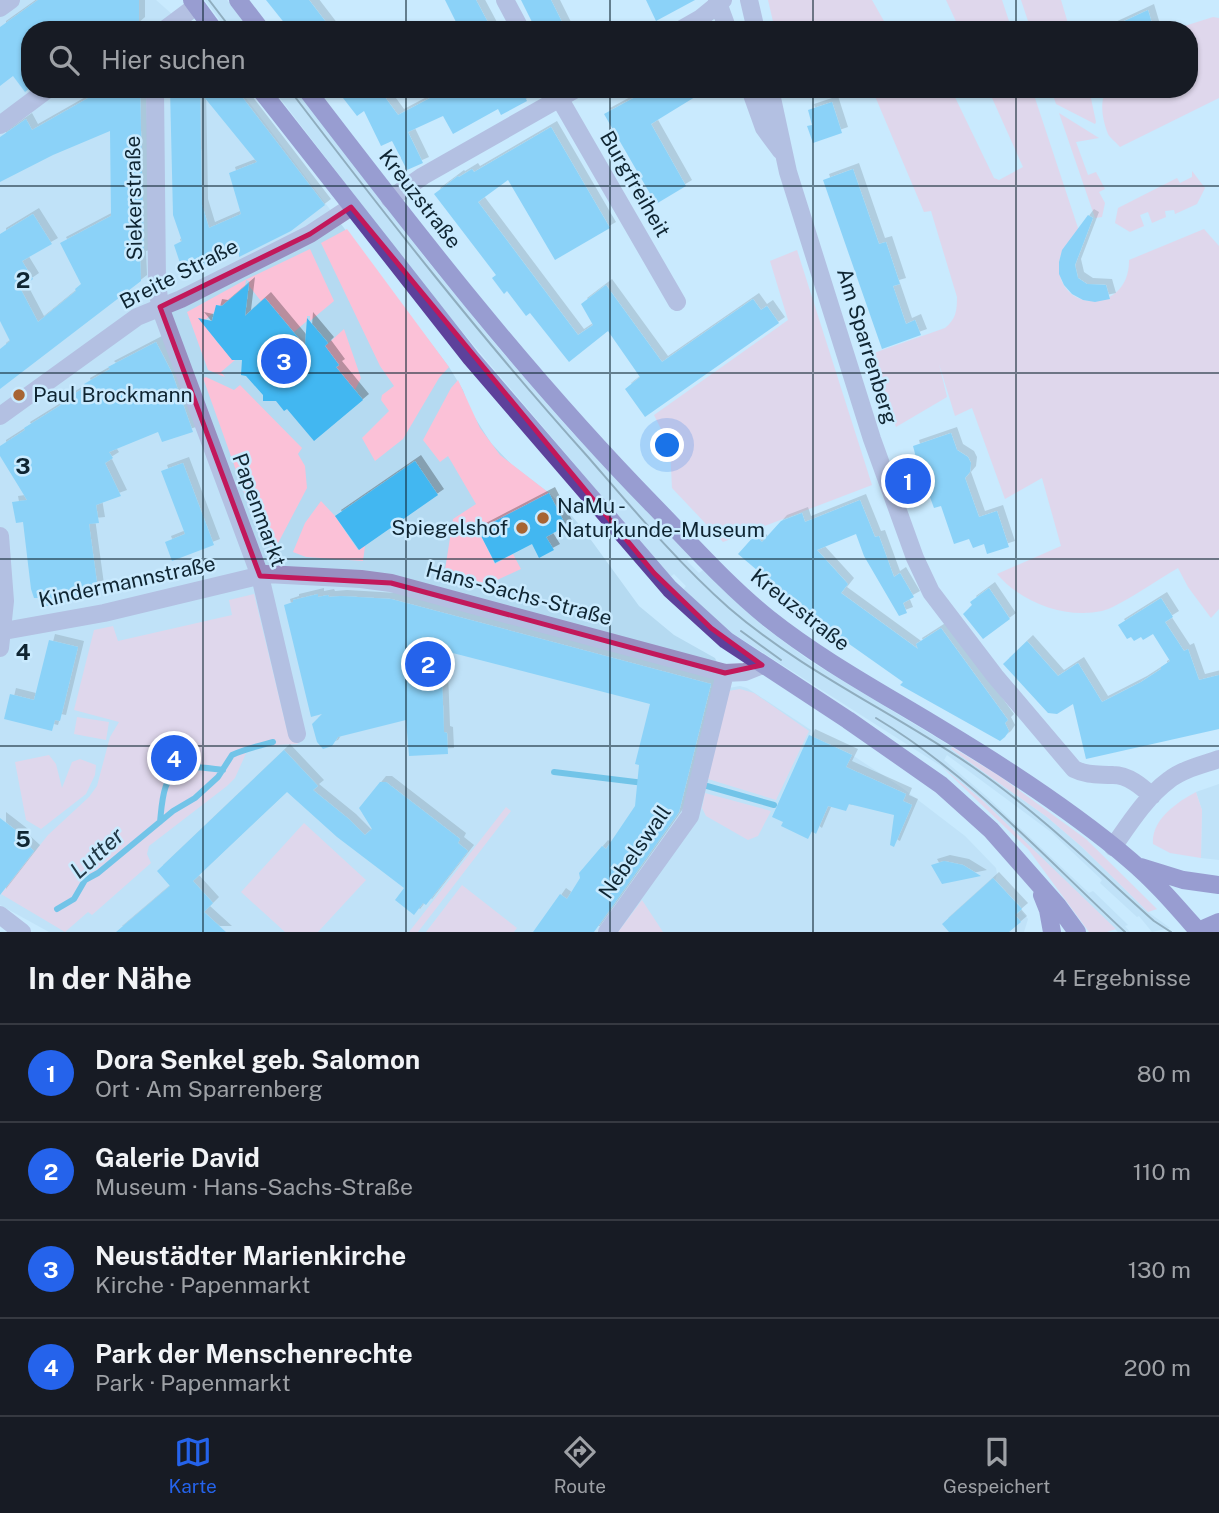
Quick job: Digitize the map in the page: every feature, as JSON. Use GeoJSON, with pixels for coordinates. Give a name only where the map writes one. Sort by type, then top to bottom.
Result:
{"type":"FeatureCollection","features":[{"type":"Feature","properties":{"kind":"main road"},"geometry":{"type":"LineString","coordinates":[[240,1],[254,21]]}},
{"type":"Feature","properties":{"kind":"main road"},"geometry":{"type":"LineString","coordinates":[[194,3],[207,21]]}},
{"type":"Feature","properties":{"kind":"main road"},"geometry":{"type":"LineString","coordinates":[[267,98],[471,358],[640,557],[695,614],[726,640],[941,785],[991,830],[1077,932]]}},
{"type":"Feature","properties":{"kind":"main road","name":"Kreuzstraße"},"geometry":{"type":"LineString","coordinates":[[313,98],[484,317],[597,447],[702,557],[766,616],[831,664],[996,763],[1113,847],[1132,862],[1198,932]]}},
{"type":"Feature","properties":{"kind":"main road"},"geometry":{"type":"LineString","coordinates":[[1132,862],[1155,873],[1219,885]]}},
{"type":"Feature","properties":{"kind":"main road"},"geometry":{"type":"LineString","coordinates":[[1032,876],[1048,910],[1052,932]]}},
{"type":"Feature","properties":{"kind":"main road"},"geometry":{"type":"LineString","coordinates":[[1198,932],[1219,922]]}},
{"type":"Feature","properties":{"kind":"street"},"geometry":{"type":"LineString","coordinates":[[0,8],[11,0]]}},
{"type":"Feature","properties":{"kind":"street"},"geometry":{"type":"LineString","coordinates":[[505,0],[516,21]]}},
{"type":"Feature","properties":{"kind":"street"},"geometry":{"type":"LineString","coordinates":[[749,0],[754,21]]}},
{"type":"Feature","properties":{"kind":"street"},"geometry":{"type":"LineString","coordinates":[[692,21],[720,1],[726,21]]}},
{"type":"Feature","properties":{"kind":"street"},"geometry":{"type":"LineString","coordinates":[[174,21],[194,3]]}},
{"type":"Feature","properties":{"kind":"street"},"geometry":{"type":"LineString","coordinates":[[0,125],[36,98]]}},
{"type":"Feature","properties":{"kind":"street","name":"Siekerstraße"},"geometry":{"type":"LineString","coordinates":[[155,98],[160,307]]}},
{"type":"Feature","properties":{"kind":"street"},"geometry":{"type":"LineString","coordinates":[[390,199],[550,98]]}},
{"type":"Feature","properties":{"kind":"street","name":"Burgfreiheit"},"geometry":{"type":"LineString","coordinates":[[558,98],[677,302]]}},
{"type":"Feature","properties":{"kind":"street"},"geometry":{"type":"LineString","coordinates":[[753,98],[764,128],[785,157]]}},
{"type":"Feature","properties":{"kind":"street","name":"Am Sparrenberg"},"geometry":{"type":"LineString","coordinates":[[773,98],[788,172],[872,439],[915,558],[931,592],[995,676],[1074,769],[1085,775],[1115,774],[1128,778],[1152,796]]}},
{"type":"Feature","properties":{"kind":"street","name":"Breite Straße"},"geometry":{"type":"LineString","coordinates":[[0,416],[137,317],[181,299],[310,233],[351,207]]}},
{"type":"Feature","properties":{"kind":"street","name":"Papenmarkt"},"geometry":{"type":"LineString","coordinates":[[160,307],[260,576],[297,734]]}},
{"type":"Feature","properties":{"kind":"street"},"geometry":{"type":"LineString","coordinates":[[0,536],[5,576],[2,639]]}},
{"type":"Feature","properties":{"kind":"street","name":"Hans-Sachs-Straße"},"geometry":{"type":"LineString","coordinates":[[260,576],[287,574],[391,583],[725,673],[745,672],[762,665]]}},
{"type":"Feature","properties":{"kind":"street","name":"Kindermannstraße"},"geometry":{"type":"LineString","coordinates":[[2,639],[260,576]]}},
{"type":"Feature","properties":{"kind":"street","name":"Nebelswall"},"geometry":{"type":"LineString","coordinates":[[607,932],[690,816],[725,673]]}},
{"type":"Feature","properties":{"kind":"street"},"geometry":{"type":"LineString","coordinates":[[1113,847],[1152,796],[1169,779],[1219,759]]}},
{"type":"Feature","properties":{"kind":"street"},"geometry":{"type":"LineString","coordinates":[[0,915],[22,932]]}},
{"type":"Feature","properties":{"kind":"highlighted area"},"geometry":{"type":"Polygon","coordinates":[[[351,207],[654,573],[711,628],[762,665],[725,673],[391,583],[260,576],[160,307],[310,234],[351,207]]]}},
{"type":"Feature","properties":{"kind":"shaded area"},"geometry":{"type":"Polygon","coordinates":[[[0,0],[156,0],[180,21],[21,21],[21,98],[246,98],[449,367],[463,390],[470,410],[491,443],[511,464],[565,508],[639,606],[674,635],[715,658],[729,688],[747,688],[811,730],[810,735],[852,755],[901,787],[965,836],[996,868],[995,881],[1028,919],[1024,932],[49,932],[0,905],[0,0]]]}},
{"type":"Feature","properties":{"kind":"shaded area"},"geometry":{"type":"Polygon","coordinates":[[[205,0],[227,0],[243,21],[220,21],[205,0]]]}},
{"type":"Feature","properties":{"kind":"shaded area"},"geometry":{"type":"Polygon","coordinates":[[[768,0],[872,0],[884,21],[773,21],[768,0]]]}},
{"type":"Feature","properties":{"kind":"shaded area"},"geometry":{"type":"Polygon","coordinates":[[[946,0],[1002,0],[1009,21],[956,21],[946,0]]]}},
{"type":"Feature","properties":{"kind":"shaded area"},"geometry":{"type":"Polygon","coordinates":[[[1021,0],[1061,0],[1067,21],[1028,21],[1021,0]]]}},
{"type":"Feature","properties":{"kind":"shaded area"},"geometry":{"type":"Polygon","coordinates":[[[1219,18],[1219,98],[1120,147],[1108,134],[1103,117],[1103,98],[1198,98],[1198,22],[1219,18]]]}},
{"type":"Feature","properties":{"kind":"shaded area"},"geometry":{"type":"Polygon","coordinates":[[[280,98],[303,98],[426,259],[497,346],[568,428],[690,557],[687,561],[699,573],[703,570],[764,627],[810,661],[952,747],[951,749],[1047,817],[1082,847],[1148,912],[1170,928],[1152,932],[1139,916],[1100,883],[1102,880],[1051,832],[947,755],[944,760],[1089,893],[1093,891],[1128,925],[1125,926],[1130,932],[1118,932],[983,801],[941,766],[732,633],[683,590],[686,586],[674,574],[670,577],[428,291],[280,98]]]}},
{"type":"Feature","properties":{"kind":"shaded area"},"geometry":{"type":"Polygon","coordinates":[[[876,98],[955,98],[994,178],[999,180],[1023,167],[992,98],[1035,98],[1080,234],[1063,251],[1060,258],[1059,269],[1063,284],[1072,294],[1083,300],[1096,301],[1108,297],[1119,289],[1126,277],[1129,260],[1204,229],[1219,246],[1219,609],[1211,618],[1188,587],[1178,568],[1109,609],[1088,613],[1073,613],[1044,606],[1018,593],[997,574],[1061,546],[1042,478],[1005,499],[972,408],[955,416],[939,364],[947,397],[896,427],[871,354],[945,328],[955,314],[957,297],[931,211],[924,212],[876,98]]]}},
{"type":"Feature","properties":{"kind":"shaded area"},"geometry":{"type":"Polygon","coordinates":[[[1054,98],[1091,98],[1096,122],[1095,124],[1056,104],[1054,98]]]}},
{"type":"Feature","properties":{"kind":"shaded area"},"geometry":{"type":"Polygon","coordinates":[[[1059,113],[1099,138],[1076,142],[1088,175],[1096,172],[1105,189],[1099,192],[1105,203],[1102,217],[1095,218],[1059,113]]]}},
{"type":"Feature","properties":{"kind":"shaded area"},"geometry":{"type":"Polygon","coordinates":[[[1192,171],[1205,188],[1197,204],[1175,214],[1174,210],[1165,211],[1166,217],[1152,223],[1148,212],[1140,215],[1144,226],[1130,232],[1115,223],[1118,208],[1177,178],[1180,183],[1192,177],[1192,171]]]}},
{"type":"Feature","properties":{"kind":"shaded area"},"geometry":{"type":"Polygon","coordinates":[[[347,229],[449,367],[439,378],[403,439],[375,461],[362,438],[389,411],[381,400],[382,395],[394,386],[380,366],[321,243],[347,229]]]}},
{"type":"Feature","properties":{"kind":"shaded area"},"geometry":{"type":"Polygon","coordinates":[[[310,249],[334,301],[310,321],[310,316],[307,316],[307,321],[294,332],[265,298],[261,301],[246,280],[245,286],[221,306],[216,305],[218,309],[205,320],[209,332],[211,331],[217,342],[235,360],[221,372],[225,377],[208,370],[187,312],[245,280],[310,249]]]}},
{"type":"Feature","properties":{"kind":"shaded area"},"geometry":{"type":"Polygon","coordinates":[[[797,250],[872,485],[723,542],[672,488],[670,447],[654,415],[788,320],[770,261],[797,250]]]}},
{"type":"Feature","properties":{"kind":"shaded area"},"geometry":{"type":"Polygon","coordinates":[[[344,329],[361,378],[355,390],[335,369],[339,365],[320,351],[344,329]]]}},
{"type":"Feature","properties":{"kind":"shaded area"},"geometry":{"type":"Polygon","coordinates":[[[203,378],[234,390],[240,385],[302,448],[298,454],[305,466],[307,488],[276,547],[266,544],[257,529],[203,378]]]}},
{"type":"Feature","properties":{"kind":"shaded area"},"geometry":{"type":"Polygon","coordinates":[[[458,380],[480,428],[500,455],[549,493],[478,530],[495,564],[513,554],[521,569],[482,587],[444,576],[453,519],[476,504],[448,456],[440,462],[423,440],[458,380]]]}},
{"type":"Feature","properties":{"kind":"shaded area"},"geometry":{"type":"Polygon","coordinates":[[[321,501],[335,516],[358,550],[365,546],[363,561],[306,557],[293,552],[305,523],[321,501]]]}},
{"type":"Feature","properties":{"kind":"shaded area"},"geometry":{"type":"Polygon","coordinates":[[[254,594],[287,730],[298,744],[275,745],[247,751],[235,778],[227,786],[149,846],[147,854],[151,863],[92,915],[88,912],[65,932],[1,894],[48,835],[89,797],[97,786],[110,737],[119,722],[74,710],[94,630],[113,626],[118,641],[232,615],[229,600],[254,594]]]}},
{"type":"Feature","properties":{"kind":"shaded area"},"geometry":{"type":"Polygon","coordinates":[[[740,689],[754,693],[809,731],[776,800],[708,779],[728,691],[740,689]]]}},
{"type":"Feature","properties":{"kind":"shaded area"},"geometry":{"type":"Polygon","coordinates":[[[77,717],[109,722],[106,740],[74,734],[77,717]]]}},
{"type":"Feature","properties":{"kind":"shaded area"},"geometry":{"type":"Polygon","coordinates":[[[952,747],[998,775],[1086,839],[1157,909],[1148,912],[1082,847],[1047,817],[951,749],[952,747]]]}},
{"type":"Feature","properties":{"kind":"shaded area"},"geometry":{"type":"Polygon","coordinates":[[[49,755],[56,764],[62,788],[72,762],[80,759],[96,765],[95,775],[86,794],[41,829],[26,820],[15,762],[49,755]]]}},
{"type":"Feature","properties":{"kind":"shaded area"},"geometry":{"type":"Polygon","coordinates":[[[941,766],[983,801],[1116,929],[1089,932],[1028,849],[941,766]]]}},
{"type":"Feature","properties":{"kind":"shaded area"},"geometry":{"type":"Polygon","coordinates":[[[1219,784],[1219,860],[1201,858],[1202,810],[1196,792],[1219,784]]]}},
{"type":"Feature","properties":{"kind":"shaded area"},"geometry":{"type":"Polygon","coordinates":[[[1196,792],[1202,810],[1201,858],[1170,853],[1153,844],[1153,835],[1161,820],[1181,801],[1196,792]]]}},
{"type":"Feature","properties":{"kind":"shaded area"},"geometry":{"type":"Polygon","coordinates":[[[705,793],[771,811],[758,836],[748,840],[706,816],[702,808],[705,793]]]}},
{"type":"Feature","properties":{"kind":"shaded area"},"geometry":{"type":"Polygon","coordinates":[[[506,807],[511,811],[418,932],[409,932],[506,807]]]}},
{"type":"Feature","properties":{"kind":"shaded area"},"geometry":{"type":"Polygon","coordinates":[[[304,823],[366,880],[318,932],[285,932],[241,892],[304,823]]]}},
{"type":"Feature","properties":{"kind":"shaded area"},"geometry":{"type":"Polygon","coordinates":[[[462,885],[517,928],[514,932],[426,932],[462,885]]]}},
{"type":"Feature","properties":{"kind":"shaded area"},"geometry":{"type":"Polygon","coordinates":[[[642,900],[663,932],[618,932],[642,900]]]}},
{"type":"Feature","properties":{"kind":"building"},"geometry":{"type":"Polygon","coordinates":[[[38,0],[139,0],[139,21],[21,21],[21,87],[13,76],[0,86],[0,27],[38,0]]]}},
{"type":"Feature","properties":{"kind":"building"},"geometry":{"type":"Polygon","coordinates":[[[266,0],[309,0],[325,21],[283,21],[266,0]]]}},
{"type":"Feature","properties":{"kind":"building"},"geometry":{"type":"Polygon","coordinates":[[[445,0],[476,0],[487,21],[456,21],[445,0]]]}},
{"type":"Feature","properties":{"kind":"building"},"geometry":{"type":"Polygon","coordinates":[[[521,0],[551,0],[562,21],[532,21],[521,0]]]}},
{"type":"Feature","properties":{"kind":"building"},"geometry":{"type":"Polygon","coordinates":[[[646,0],[695,0],[656,21],[646,0]]]}},
{"type":"Feature","properties":{"kind":"building"},"geometry":{"type":"Polygon","coordinates":[[[1148,10],[1151,21],[1124,21],[1148,10]]]}},
{"type":"Feature","properties":{"kind":"building"},"geometry":{"type":"Polygon","coordinates":[[[88,98],[140,98],[144,256],[140,257],[141,281],[0,389],[0,349],[10,341],[0,321],[0,234],[33,214],[52,244],[22,261],[33,279],[20,288],[38,322],[81,284],[60,243],[111,216],[110,131],[53,155],[0,182],[0,137],[26,119],[32,130],[88,98]]]}},
{"type":"Feature","properties":{"kind":"building"},"geometry":{"type":"Polygon","coordinates":[[[170,98],[200,98],[202,205],[209,228],[241,214],[229,173],[257,162],[205,98],[243,98],[325,205],[291,231],[239,257],[239,253],[183,272],[174,245],[182,241],[173,215],[170,98]]]}},
{"type":"Feature","properties":{"kind":"building"},"geometry":{"type":"Polygon","coordinates":[[[343,98],[386,98],[398,115],[430,98],[526,98],[527,101],[501,115],[498,109],[453,134],[443,116],[408,132],[423,163],[407,170],[392,141],[381,146],[364,111],[357,116],[343,98]]]}},
{"type":"Feature","properties":{"kind":"building"},"geometry":{"type":"Polygon","coordinates":[[[633,98],[693,98],[651,124],[686,186],[656,204],[604,114],[633,98]]]}},
{"type":"Feature","properties":{"kind":"building"},"geometry":{"type":"Polygon","coordinates":[[[832,102],[842,133],[813,143],[807,126],[812,125],[808,110],[832,102]]]}},
{"type":"Feature","properties":{"kind":"building"},"geometry":{"type":"Polygon","coordinates":[[[551,127],[610,228],[555,260],[508,180],[478,202],[578,335],[593,325],[581,304],[606,285],[662,362],[753,299],[761,310],[767,306],[779,323],[645,417],[625,389],[640,377],[608,331],[569,362],[530,313],[526,316],[507,291],[504,294],[492,278],[496,275],[434,194],[458,176],[472,169],[474,172],[551,127]]]}},
{"type":"Feature","properties":{"kind":"building"},"geometry":{"type":"Polygon","coordinates":[[[853,169],[879,244],[886,242],[900,284],[893,286],[906,324],[915,320],[921,335],[882,349],[823,180],[853,169]]]}},
{"type":"Feature","properties":{"kind":"building"},"geometry":{"type":"Polygon","coordinates":[[[1088,215],[1093,218],[1075,265],[1078,278],[1087,284],[1106,285],[1110,299],[1095,302],[1072,294],[1059,274],[1062,250],[1088,215]]]}},
{"type":"Feature","properties":{"kind":"building"},"geometry":{"type":"Polygon","coordinates":[[[249,283],[245,316],[265,298],[305,346],[307,318],[328,343],[325,346],[339,365],[336,367],[363,400],[314,441],[287,409],[284,411],[276,401],[263,401],[263,395],[246,376],[241,375],[242,360],[232,360],[198,318],[212,321],[216,305],[222,306],[249,283]]]}},
{"type":"Feature","properties":{"kind":"building"},"geometry":{"type":"Polygon","coordinates":[[[156,342],[172,373],[193,432],[162,442],[158,432],[109,452],[113,458],[105,463],[121,496],[96,505],[99,523],[89,524],[98,590],[83,592],[84,600],[40,607],[38,598],[34,598],[31,589],[23,522],[16,523],[12,502],[27,500],[0,456],[0,446],[61,405],[60,403],[85,387],[84,384],[110,369],[108,367],[156,342]]]}},
{"type":"Feature","properties":{"kind":"building"},"geometry":{"type":"Polygon","coordinates":[[[951,433],[957,450],[968,457],[971,463],[970,472],[965,478],[979,517],[997,511],[1009,547],[987,554],[984,544],[973,548],[969,539],[954,544],[941,506],[934,508],[913,446],[951,433]]]}},
{"type":"Feature","properties":{"kind":"building"},"geometry":{"type":"Polygon","coordinates":[[[415,461],[438,495],[359,550],[335,516],[415,461]]]}},
{"type":"Feature","properties":{"kind":"building"},"geometry":{"type":"Polygon","coordinates":[[[183,463],[214,545],[172,561],[165,542],[185,534],[161,471],[183,463]]]}},
{"type":"Feature","properties":{"kind":"building","name":"Spiegelshof"},"geometry":{"type":"Polygon","coordinates":[[[549,493],[566,526],[546,537],[554,550],[539,558],[532,544],[495,563],[478,530],[549,493]]]}},
{"type":"Feature","properties":{"kind":"building"},"geometry":{"type":"Polygon","coordinates":[[[860,500],[875,537],[879,536],[894,577],[900,573],[914,597],[903,603],[907,613],[899,616],[864,556],[856,534],[817,550],[848,584],[841,593],[918,649],[916,644],[941,628],[1008,720],[1005,723],[1009,731],[1000,741],[900,685],[903,682],[818,622],[738,554],[755,535],[762,542],[781,521],[802,513],[805,522],[860,500]]]}},
{"type":"Feature","properties":{"kind":"building"},"geometry":{"type":"Polygon","coordinates":[[[989,588],[1010,619],[983,639],[963,614],[972,605],[970,602],[989,588]]]}},
{"type":"Feature","properties":{"kind":"building"},"geometry":{"type":"Polygon","coordinates":[[[318,594],[318,597],[328,595],[391,599],[711,684],[679,812],[594,932],[533,932],[560,894],[567,899],[580,878],[579,873],[602,846],[606,849],[635,806],[639,765],[635,764],[650,704],[441,650],[444,732],[447,733],[448,754],[409,756],[406,720],[338,737],[332,746],[323,749],[317,742],[312,724],[322,714],[311,717],[284,605],[318,594]]]}},
{"type":"Feature","properties":{"kind":"building"},"geometry":{"type":"Polygon","coordinates":[[[1161,598],[1173,617],[1165,622],[1184,651],[1188,649],[1199,680],[1219,675],[1219,729],[1086,759],[1073,704],[1057,714],[1048,713],[1003,664],[1027,641],[1058,676],[1078,663],[1102,702],[1141,682],[1170,661],[1153,634],[1143,640],[1141,637],[1134,641],[1131,637],[1127,639],[1118,625],[1161,598]]]}},
{"type":"Feature","properties":{"kind":"building"},"geometry":{"type":"Polygon","coordinates":[[[49,640],[78,647],[60,721],[55,720],[52,731],[4,719],[10,694],[34,700],[49,640]]]}},
{"type":"Feature","properties":{"kind":"building"},"geometry":{"type":"Polygon","coordinates":[[[809,735],[852,755],[846,767],[906,794],[903,801],[912,805],[894,847],[890,845],[894,815],[849,804],[846,811],[828,806],[816,834],[812,831],[808,839],[781,826],[783,822],[772,817],[809,735]]]}},
{"type":"Feature","properties":{"kind":"building"},"geometry":{"type":"Polygon","coordinates":[[[284,750],[318,786],[313,790],[365,835],[372,829],[359,808],[380,782],[386,782],[460,839],[458,843],[468,851],[426,905],[423,903],[414,915],[395,900],[404,888],[337,837],[287,792],[193,881],[213,903],[204,912],[226,932],[116,932],[170,886],[157,871],[284,750]]]}},
{"type":"Feature","properties":{"kind":"building"},"geometry":{"type":"Polygon","coordinates":[[[0,818],[22,835],[20,838],[34,851],[0,895],[0,818]]]}},
{"type":"Feature","properties":{"kind":"building"},"geometry":{"type":"Polygon","coordinates":[[[944,861],[963,865],[981,876],[942,884],[931,865],[944,861]]]}},
{"type":"Feature","properties":{"kind":"building"},"geometry":{"type":"Polygon","coordinates":[[[993,878],[1022,909],[1015,915],[1021,922],[1009,932],[949,932],[942,924],[993,878]]]}},
{"type":"Feature","properties":{"kind":"waterway","name":"Lutter"},"geometry":{"type":"LineString","coordinates":[[57,909],[74,899],[85,880],[98,873],[173,811],[195,798],[218,777],[232,755],[273,742]]}},
{"type":"Feature","properties":{"kind":"waterway","name":"Lutter"},"geometry":{"type":"LineString","coordinates":[[160,822],[164,791],[176,771],[191,767],[223,770]]}},
{"type":"Feature","properties":{"kind":"waterway","name":"Lutter"},"geometry":{"type":"LineString","coordinates":[[554,772],[644,783]]}},
{"type":"Feature","properties":{"kind":"waterway","name":"Lutter"},"geometry":{"type":"LineString","coordinates":[[707,786],[774,805]]}},
{"type":"Feature","properties":{"kind":"tram line"},"geometry":{"type":"LineString","coordinates":[[209,0],[225,21]]}},
{"type":"Feature","properties":{"kind":"tram line"},"geometry":{"type":"LineString","coordinates":[[296,98],[472,322],[656,535],[710,591],[757,631],[787,652],[973,767],[1021,803],[1154,921],[1171,932]]}},
{"type":"Feature","properties":{"kind":"tram line"},"geometry":{"type":"LineString","coordinates":[[741,631],[781,660]]}},
{"type":"Feature","properties":{"kind":"tram line"},"geometry":{"type":"LineString","coordinates":[[876,718],[944,765],[975,791],[1125,932]]}},
{"type":"Feature","properties":{"kind":"place","name":"Neustädter Marienkirche"},"geometry":{"type":"Point","coordinates":[284,361]}},
{"type":"Feature","properties":{"kind":"place","name":"Paul Brockmann"},"geometry":{"type":"Point","coordinates":[19,395]}},
{"type":"Feature","properties":{"kind":"place","name":"Dora Senkel geb. Salomon"},"geometry":{"type":"Point","coordinates":[908,481]}},
{"type":"Feature","properties":{"kind":"place","name":"NaMu - Naturkunde-Museum"},"geometry":{"type":"Point","coordinates":[543,518]}},
{"type":"Feature","properties":{"kind":"place","name":"Spiegelshof"},"geometry":{"type":"Point","coordinates":[522,528]}},
{"type":"Feature","properties":{"kind":"place","name":"Galerie David"},"geometry":{"type":"Point","coordinates":[428,664]}},
{"type":"Feature","properties":{"kind":"place","name":"Park der Menschenrechte"},"geometry":{"type":"Point","coordinates":[174,758]}}]}
